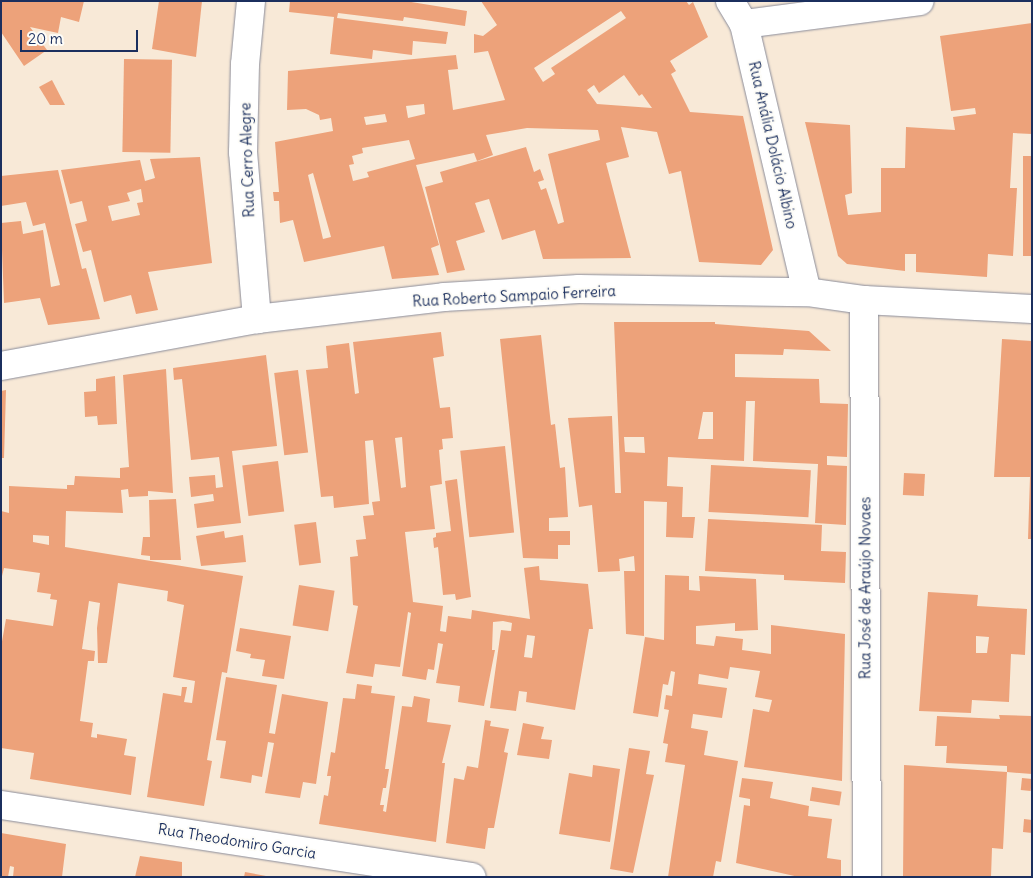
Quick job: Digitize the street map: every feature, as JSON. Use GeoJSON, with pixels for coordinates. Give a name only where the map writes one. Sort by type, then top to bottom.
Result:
{"type":"FeatureCollection","features":[{"type":"Feature","properties":{"kind":"street","name":"Rua Cerro Alegre"},"geometry":{"type":"LineString","coordinates":[[251,1],[245,64],[243,152],[257,319]]}},
{"type":"Feature","properties":{"kind":"street","name":"Rua Anália Dolácio Albino"},"geometry":{"type":"LineString","coordinates":[[730,1],[744,24],[807,292]]}},
{"type":"Feature","properties":{"kind":"street"},"geometry":{"type":"LineString","coordinates":[[744,24],[920,1]]}},
{"type":"Feature","properties":{"kind":"street","name":"Rua Roberto Sampaio Ferreira"},"geometry":{"type":"LineString","coordinates":[[1,366],[257,319],[444,297],[579,290],[807,292],[864,300],[1032,309]]}},
{"type":"Feature","properties":{"kind":"street","name":"Rua José de Araújo Novaes"},"geometry":{"type":"LineString","coordinates":[[864,300],[866,877]]}},
{"type":"Feature","properties":{"kind":"street","name":"Rua Theodomiro Garcia"},"geometry":{"type":"LineString","coordinates":[[1,805],[472,877]]}},
{"type":"Feature","properties":{"kind":"building"},"geometry":{"type":"Polygon","coordinates":[[[1,1],[84,1],[79,22],[61,17],[58,33],[30,27],[47,50],[24,66],[1,32],[1,1]]]}},
{"type":"Feature","properties":{"kind":"building"},"geometry":{"type":"Polygon","coordinates":[[[159,1],[202,1],[196,57],[152,49],[159,1]]]}},
{"type":"Feature","properties":{"kind":"building"},"geometry":{"type":"Polygon","coordinates":[[[290,1],[405,1],[467,11],[465,26],[404,17],[403,21],[338,13],[337,18],[448,32],[446,44],[413,41],[412,55],[373,50],[372,59],[330,54],[334,17],[289,12],[290,1]]]}},
{"type":"Feature","properties":{"kind":"building"},"geometry":{"type":"Polygon","coordinates":[[[481,1],[686,1],[689,5],[693,2],[708,37],[670,61],[676,71],[671,74],[690,112],[743,116],[773,250],[761,265],[699,262],[681,171],[669,174],[657,132],[621,127],[629,157],[606,163],[631,258],[543,259],[535,230],[502,240],[489,199],[475,203],[485,232],[456,241],[465,270],[447,273],[425,187],[443,182],[440,172],[526,147],[534,172],[540,169],[544,180],[538,182],[541,190],[546,188],[558,224],[564,222],[548,154],[600,140],[598,130],[527,128],[486,135],[493,155],[477,161],[474,153],[416,165],[439,245],[431,248],[439,275],[392,279],[384,246],[304,262],[293,220],[280,223],[279,201],[274,201],[273,192],[279,192],[275,142],[333,131],[331,118],[320,120],[319,115],[306,109],[287,110],[288,71],[456,55],[458,69],[448,70],[453,110],[505,100],[488,51],[474,53],[474,34],[483,36],[497,25],[481,1]],[[621,11],[534,68],[543,82],[555,74],[551,68],[626,18],[621,11]],[[624,75],[599,93],[594,85],[587,90],[597,104],[652,108],[642,94],[639,96],[624,75]],[[424,104],[406,106],[408,118],[425,114],[424,104]],[[385,114],[364,117],[366,125],[387,122],[385,114]],[[409,140],[362,148],[363,153],[352,156],[354,164],[349,165],[353,181],[369,177],[367,172],[415,159],[409,140]],[[313,173],[308,175],[323,239],[331,237],[313,173]]]}},
{"type":"Feature","properties":{"kind":"building"},"geometry":{"type":"Polygon","coordinates":[[[1032,23],[1032,134],[1013,133],[1010,188],[1017,188],[1013,256],[988,254],[987,277],[916,272],[916,254],[905,254],[905,271],[847,264],[838,256],[805,122],[850,125],[852,193],[845,195],[848,215],[881,212],[881,168],[905,168],[906,127],[955,130],[953,117],[976,114],[975,108],[951,111],[940,36],[1032,23]]]}},
{"type":"Feature","properties":{"kind":"building"},"geometry":{"type":"Polygon","coordinates":[[[124,59],[172,60],[170,153],[122,152],[124,59]]]}},
{"type":"Feature","properties":{"kind":"building"},"geometry":{"type":"Polygon","coordinates":[[[52,80],[65,105],[50,105],[39,87],[52,80]]]}},
{"type":"Feature","properties":{"kind":"building"},"geometry":{"type":"Polygon","coordinates":[[[1023,156],[1032,156],[1032,256],[1023,256],[1023,156]]]}},
{"type":"Feature","properties":{"kind":"building"},"geometry":{"type":"Polygon","coordinates":[[[200,157],[212,263],[148,272],[158,310],[136,314],[131,295],[104,302],[91,250],[83,252],[75,224],[87,221],[82,201],[70,204],[61,170],[140,160],[145,181],[155,178],[150,159],[200,157]],[[141,189],[127,193],[130,201],[108,206],[112,221],[140,215],[137,203],[143,202],[141,189]]]}},
{"type":"Feature","properties":{"kind":"building"},"geometry":{"type":"Polygon","coordinates":[[[58,170],[82,269],[86,268],[100,319],[48,325],[40,298],[4,303],[1,223],[21,221],[23,234],[43,230],[51,287],[60,285],[45,223],[33,226],[26,202],[1,206],[1,176],[58,170]]]}},
{"type":"Feature","properties":{"kind":"building"},"geometry":{"type":"Polygon","coordinates":[[[614,322],[715,322],[715,324],[809,331],[831,351],[784,349],[783,355],[735,354],[735,377],[819,379],[820,403],[848,404],[847,457],[827,456],[827,465],[847,466],[846,525],[815,523],[818,464],[753,461],[755,401],[746,401],[744,461],[668,457],[667,486],[683,487],[682,517],[695,517],[693,538],[666,537],[667,502],[644,501],[644,636],[626,634],[624,571],[635,571],[634,556],[619,559],[620,571],[598,572],[592,505],[579,507],[568,418],[612,416],[615,493],[621,493],[614,322]],[[703,412],[698,439],[713,439],[713,412],[703,412]],[[624,437],[625,452],[645,453],[644,437],[624,437]]]}},
{"type":"Feature","properties":{"kind":"building"},"geometry":{"type":"Polygon","coordinates":[[[441,332],[444,356],[433,358],[440,408],[450,407],[453,438],[442,439],[443,449],[439,450],[442,484],[430,486],[435,529],[405,532],[413,602],[443,606],[440,631],[446,632],[448,616],[471,619],[472,610],[530,619],[524,568],[539,566],[540,580],[588,584],[593,629],[589,629],[575,710],[526,702],[527,692],[519,691],[516,711],[490,708],[501,630],[511,631],[512,623],[503,621],[493,622],[492,650],[495,650],[484,706],[458,702],[460,686],[436,683],[443,644],[438,643],[434,670],[428,669],[426,680],[402,676],[411,613],[408,612],[400,667],[375,664],[373,677],[346,673],[358,606],[353,605],[350,557],[358,556],[356,540],[366,539],[363,516],[374,515],[372,502],[380,501],[373,440],[365,441],[369,504],[334,508],[333,496],[321,497],[306,370],[328,368],[326,346],[349,343],[355,394],[359,393],[353,342],[441,332]],[[402,437],[395,438],[401,488],[406,487],[402,437]],[[527,635],[524,657],[532,658],[535,636],[527,635]]]}},
{"type":"Feature","properties":{"kind":"building"},"geometry":{"type":"Polygon","coordinates":[[[541,335],[551,425],[555,424],[560,468],[565,467],[568,517],[549,518],[549,531],[570,531],[570,545],[558,545],[558,559],[523,558],[500,339],[541,335]]]}},
{"type":"Feature","properties":{"kind":"building"},"geometry":{"type":"Polygon","coordinates":[[[1002,339],[1032,341],[1032,539],[1028,539],[1030,477],[994,477],[1002,339]]]}},
{"type":"Feature","properties":{"kind":"building"},"geometry":{"type":"Polygon","coordinates":[[[266,355],[277,446],[232,451],[241,523],[197,528],[194,504],[214,501],[213,494],[191,497],[189,477],[215,475],[216,488],[223,487],[219,457],[191,460],[182,379],[174,380],[173,368],[266,355]]]}},
{"type":"Feature","properties":{"kind":"building"},"geometry":{"type":"Polygon","coordinates":[[[166,369],[173,493],[148,491],[148,496],[129,497],[128,489],[121,490],[123,513],[66,511],[65,547],[243,576],[227,673],[222,672],[207,760],[212,761],[204,806],[147,797],[163,693],[181,696],[182,687],[187,687],[184,702],[192,703],[195,681],[173,677],[184,605],[167,601],[168,591],[118,583],[107,663],[98,663],[97,628],[100,603],[89,601],[82,649],[95,651],[94,661],[88,661],[80,721],[93,723],[91,737],[97,738],[97,734],[127,739],[124,755],[136,757],[131,795],[30,779],[34,753],[1,748],[1,647],[6,619],[53,626],[57,600],[50,599],[51,594],[37,592],[40,573],[4,568],[1,580],[1,511],[9,513],[9,486],[67,489],[67,485],[74,485],[75,476],[120,478],[120,468],[129,467],[123,375],[166,369]],[[33,535],[33,542],[49,545],[49,536],[33,535]]]}},
{"type":"Feature","properties":{"kind":"building"},"geometry":{"type":"Polygon","coordinates":[[[298,370],[308,452],[284,455],[274,373],[298,370]]]}},
{"type":"Feature","properties":{"kind":"building"},"geometry":{"type":"Polygon","coordinates":[[[115,376],[117,424],[98,425],[97,416],[85,417],[84,392],[96,391],[96,379],[115,376]]]}},
{"type":"Feature","properties":{"kind":"building"},"geometry":{"type":"Polygon","coordinates":[[[6,390],[4,458],[1,458],[1,391],[6,390]]]}},
{"type":"Feature","properties":{"kind":"building"},"geometry":{"type":"Polygon","coordinates":[[[505,446],[514,533],[469,537],[460,451],[505,446]]]}},
{"type":"Feature","properties":{"kind":"building"},"geometry":{"type":"Polygon","coordinates":[[[278,461],[284,512],[248,516],[242,465],[278,461]]]}},
{"type":"Feature","properties":{"kind":"building"},"geometry":{"type":"Polygon","coordinates":[[[711,465],[811,470],[808,517],[709,512],[711,465]]]}},
{"type":"Feature","properties":{"kind":"building"},"geometry":{"type":"Polygon","coordinates":[[[904,473],[925,474],[924,496],[903,495],[904,473]]]}},
{"type":"Feature","properties":{"kind":"building"},"geometry":{"type":"Polygon","coordinates":[[[457,479],[471,597],[456,600],[455,594],[443,595],[438,547],[434,548],[433,538],[436,537],[436,533],[451,531],[445,481],[457,479]]]}},
{"type":"Feature","properties":{"kind":"building"},"geometry":{"type":"Polygon","coordinates":[[[176,499],[181,560],[150,560],[150,556],[141,555],[143,537],[150,537],[149,500],[176,499]]]}},
{"type":"Feature","properties":{"kind":"building"},"geometry":{"type":"Polygon","coordinates":[[[708,519],[822,525],[821,551],[846,552],[845,583],[784,580],[784,575],[705,571],[708,519]]]}},
{"type":"Feature","properties":{"kind":"building"},"geometry":{"type":"Polygon","coordinates":[[[316,522],[321,563],[299,565],[294,525],[316,522]]]}},
{"type":"Feature","properties":{"kind":"building"},"geometry":{"type":"Polygon","coordinates":[[[224,531],[225,538],[243,535],[246,562],[201,566],[196,536],[224,531]]]}},
{"type":"Feature","properties":{"kind":"building"},"geometry":{"type":"Polygon","coordinates":[[[665,575],[689,576],[689,590],[700,591],[699,576],[756,579],[758,630],[735,631],[735,623],[696,626],[696,644],[714,646],[716,636],[743,639],[742,650],[771,654],[771,625],[845,634],[842,781],[744,767],[753,709],[769,712],[772,700],[755,697],[760,671],[730,667],[728,679],[699,674],[698,684],[727,688],[722,718],[693,714],[691,728],[708,731],[704,755],[738,761],[721,862],[716,861],[713,877],[668,877],[685,765],[665,762],[668,744],[663,743],[669,710],[664,709],[666,695],[672,696],[675,672],[671,671],[668,685],[663,684],[658,717],[633,713],[645,637],[664,640],[665,575]]]}},
{"type":"Feature","properties":{"kind":"building"},"geometry":{"type":"Polygon","coordinates":[[[299,585],[335,591],[328,631],[293,625],[299,585]]]}},
{"type":"Feature","properties":{"kind":"building"},"geometry":{"type":"Polygon","coordinates":[[[928,592],[978,595],[977,606],[1027,609],[1025,655],[1011,654],[1009,702],[972,700],[971,713],[919,711],[928,592]],[[976,636],[976,653],[987,653],[989,637],[976,636]]]}},
{"type":"Feature","properties":{"kind":"building"},"geometry":{"type":"Polygon","coordinates":[[[240,628],[291,636],[284,679],[262,676],[265,660],[250,658],[251,654],[236,651],[240,628]]]}},
{"type":"Feature","properties":{"kind":"building"},"geometry":{"type":"Polygon","coordinates":[[[226,677],[277,685],[269,733],[275,734],[282,694],[328,702],[316,784],[303,782],[300,798],[265,793],[274,743],[268,742],[262,777],[252,775],[251,783],[220,778],[226,741],[216,740],[226,677]]]}},
{"type":"Feature","properties":{"kind":"building"},"geometry":{"type":"Polygon","coordinates":[[[357,684],[372,686],[371,693],[395,696],[385,769],[389,769],[386,788],[383,788],[380,805],[384,805],[383,811],[386,812],[402,706],[412,707],[414,696],[430,699],[427,722],[451,725],[442,763],[445,763],[436,842],[319,824],[324,795],[328,796],[331,776],[327,776],[331,752],[335,753],[343,698],[355,699],[357,684]]]}},
{"type":"Feature","properties":{"kind":"building"},"geometry":{"type":"Polygon","coordinates":[[[999,715],[1032,716],[1032,774],[1007,772],[1007,766],[946,763],[947,746],[935,746],[937,716],[1000,719],[999,715]]]}},
{"type":"Feature","properties":{"kind":"building"},"geometry":{"type":"Polygon","coordinates":[[[485,720],[491,721],[490,726],[509,729],[504,752],[508,753],[494,828],[488,828],[485,849],[446,843],[454,778],[464,780],[467,766],[478,768],[485,720]]]}},
{"type":"Feature","properties":{"kind":"building"},"geometry":{"type":"Polygon","coordinates":[[[523,723],[544,727],[541,739],[552,740],[549,759],[517,755],[523,723]]]}},
{"type":"Feature","properties":{"kind":"building"},"geometry":{"type":"Polygon","coordinates":[[[629,748],[650,751],[646,774],[654,775],[633,873],[610,869],[629,748]]]}},
{"type":"Feature","properties":{"kind":"building"},"geometry":{"type":"Polygon","coordinates":[[[593,765],[620,769],[610,842],[559,834],[569,773],[592,777],[593,765]]]}},
{"type":"Feature","properties":{"kind":"building"},"geometry":{"type":"Polygon","coordinates":[[[904,765],[1007,772],[1003,849],[992,848],[991,877],[903,877],[904,765]]]}},
{"type":"Feature","properties":{"kind":"building"},"geometry":{"type":"Polygon","coordinates":[[[742,778],[773,782],[770,798],[809,806],[808,816],[832,819],[827,858],[841,860],[841,877],[799,877],[736,863],[744,805],[750,806],[750,799],[739,797],[742,778]]]}},
{"type":"Feature","properties":{"kind":"building"},"geometry":{"type":"Polygon","coordinates":[[[1022,778],[1032,779],[1031,791],[1021,790],[1022,778]]]}},
{"type":"Feature","properties":{"kind":"building"},"geometry":{"type":"Polygon","coordinates":[[[812,787],[842,792],[839,806],[810,801],[812,787]]]}},
{"type":"Feature","properties":{"kind":"building"},"geometry":{"type":"Polygon","coordinates":[[[1024,819],[1032,820],[1032,833],[1023,832],[1024,819]]]}},
{"type":"Feature","properties":{"kind":"building"},"geometry":{"type":"Polygon","coordinates":[[[1,833],[66,844],[62,877],[13,877],[14,867],[10,866],[8,877],[1,877],[1,833]]]}},
{"type":"Feature","properties":{"kind":"building"},"geometry":{"type":"Polygon","coordinates":[[[140,856],[182,862],[182,877],[135,877],[140,856]]]}},
{"type":"Feature","properties":{"kind":"building"},"geometry":{"type":"Polygon","coordinates":[[[245,872],[266,876],[266,877],[244,877],[245,872]]]}}]}
